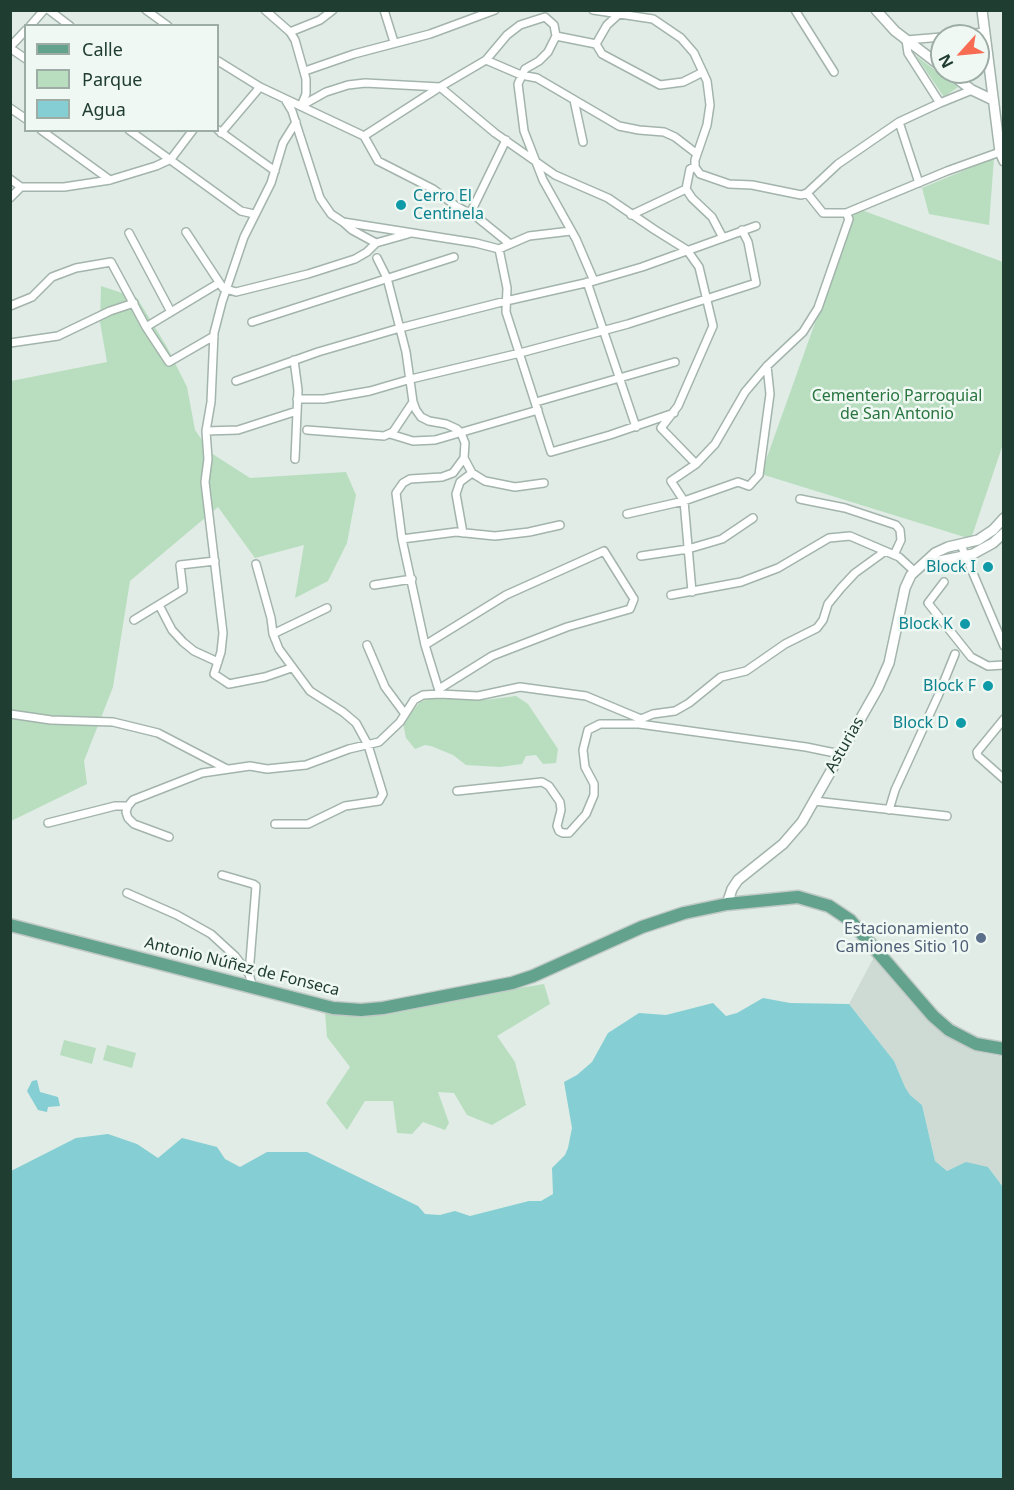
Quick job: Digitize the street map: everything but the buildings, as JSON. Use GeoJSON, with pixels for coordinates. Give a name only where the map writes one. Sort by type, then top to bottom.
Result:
{"type":"FeatureCollection","features":[{"type":"Feature","properties":{"kind":"main road","name":"Antonio Núñez de Fonseca"},"geometry":{"type":"LineString","coordinates":[[10,925],[333,1008],[361,1010],[512,983],[533,976],[642,927],[728,903],[790,896],[814,900],[844,915],[940,1023],[967,1040],[986,1047],[1004,1049]]}},
{"type":"Feature","properties":{"kind":"street"},"geometry":{"type":"LineString","coordinates":[[32,24],[44,10]]}},
{"type":"Feature","properties":{"kind":"street"},"geometry":{"type":"LineString","coordinates":[[49,10],[67,24]]}},
{"type":"Feature","properties":{"kind":"street"},"geometry":{"type":"LineString","coordinates":[[146,10],[165,24]]}},
{"type":"Feature","properties":{"kind":"street"},"geometry":{"type":"LineString","coordinates":[[265,10],[290,32],[304,71],[306,94],[301,106]]}},
{"type":"Feature","properties":{"kind":"street"},"geometry":{"type":"LineString","coordinates":[[290,32],[320,20],[333,10]]}},
{"type":"Feature","properties":{"kind":"street"},"geometry":{"type":"LineString","coordinates":[[384,10],[394,42]]}},
{"type":"Feature","properties":{"kind":"street"},"geometry":{"type":"LineString","coordinates":[[304,71],[394,42],[430,34],[495,10]]}},
{"type":"Feature","properties":{"kind":"street"},"geometry":{"type":"LineString","coordinates":[[593,10],[653,19]]}},
{"type":"Feature","properties":{"kind":"street"},"geometry":{"type":"LineString","coordinates":[[646,10],[653,19],[681,38],[694,53],[707,81],[710,105],[695,167],[700,174],[729,184],[769,187],[801,195],[807,194],[838,164],[899,122],[972,90]]}},
{"type":"Feature","properties":{"kind":"street"},"geometry":{"type":"LineString","coordinates":[[795,10],[834,72]]}},
{"type":"Feature","properties":{"kind":"street"},"geometry":{"type":"LineString","coordinates":[[876,10],[906,40],[930,58]]}},
{"type":"Feature","properties":{"kind":"street"},"geometry":{"type":"LineString","coordinates":[[596,44],[607,25],[619,14]]}},
{"type":"Feature","properties":{"kind":"street"},"geometry":{"type":"LineString","coordinates":[[364,136],[486,60],[507,35],[520,25],[545,17],[554,25],[556,36],[548,52],[521,75],[518,84],[524,131],[535,160],[571,231],[590,282],[636,427]]}},
{"type":"Feature","properties":{"kind":"street"},"geometry":{"type":"LineString","coordinates":[[24,32],[10,47],[24,58]]}},
{"type":"Feature","properties":{"kind":"street"},"geometry":{"type":"LineString","coordinates":[[556,36],[596,44],[602,54],[660,85],[683,82],[703,72]]}},
{"type":"Feature","properties":{"kind":"street"},"geometry":{"type":"LineString","coordinates":[[906,40],[930,38]]}},
{"type":"Feature","properties":{"kind":"street"},"geometry":{"type":"LineString","coordinates":[[906,40],[908,53],[940,103]]}},
{"type":"Feature","properties":{"kind":"street"},"geometry":{"type":"LineString","coordinates":[[486,60],[521,75],[537,78],[619,126],[670,135],[697,154]]}},
{"type":"Feature","properties":{"kind":"street"},"geometry":{"type":"LineString","coordinates":[[219,62],[260,87],[364,136],[378,161],[433,189],[478,218],[510,244]]}},
{"type":"Feature","properties":{"kind":"street"},"geometry":{"type":"LineString","coordinates":[[807,194],[823,213],[846,213],[919,183],[1002,157],[990,78]]}},
{"type":"Feature","properties":{"kind":"street"},"geometry":{"type":"LineString","coordinates":[[301,106],[326,92],[348,85],[365,83],[440,87],[478,119],[555,175],[608,198],[687,250],[699,267],[713,326],[674,413],[661,428],[696,464]]}},
{"type":"Feature","properties":{"kind":"street"},"geometry":{"type":"LineString","coordinates":[[964,84],[993,100]]}},
{"type":"Feature","properties":{"kind":"street"},"geometry":{"type":"LineString","coordinates":[[260,87],[219,132],[275,171]]}},
{"type":"Feature","properties":{"kind":"street"},"geometry":{"type":"LineString","coordinates":[[286,100],[296,122],[320,198],[331,214],[352,230],[376,243]]}},
{"type":"Feature","properties":{"kind":"street"},"geometry":{"type":"LineString","coordinates":[[574,100],[583,142]]}},
{"type":"Feature","properties":{"kind":"street"},"geometry":{"type":"LineString","coordinates":[[10,108],[24,118]]}},
{"type":"Feature","properties":{"kind":"street"},"geometry":{"type":"LineString","coordinates":[[291,668],[265,677],[230,684],[214,674],[223,633],[205,482],[208,459],[206,431],[214,336],[234,264],[254,214],[271,183],[283,143],[296,122]]}},
{"type":"Feature","properties":{"kind":"street"},"geometry":{"type":"LineString","coordinates":[[899,122],[919,183]]}},
{"type":"Feature","properties":{"kind":"street"},"geometry":{"type":"LineString","coordinates":[[44,132],[110,180]]}},
{"type":"Feature","properties":{"kind":"street"},"geometry":{"type":"LineString","coordinates":[[132,132],[241,211],[254,214]]}},
{"type":"Feature","properties":{"kind":"street"},"geometry":{"type":"LineString","coordinates":[[10,178],[21,187],[64,187],[110,180],[171,159],[191,132]]}},
{"type":"Feature","properties":{"kind":"street"},"geometry":{"type":"LineString","coordinates":[[470,214],[506,140]]}},
{"type":"Feature","properties":{"kind":"street"},"geometry":{"type":"LineString","coordinates":[[695,167],[690,169],[686,189],[712,217],[723,238]]}},
{"type":"Feature","properties":{"kind":"street"},"geometry":{"type":"LineString","coordinates":[[10,198],[21,187]]}},
{"type":"Feature","properties":{"kind":"street"},"geometry":{"type":"LineString","coordinates":[[631,215],[686,189]]}},
{"type":"Feature","properties":{"kind":"street"},"geometry":{"type":"LineString","coordinates":[[692,592],[684,501],[671,481],[696,464],[715,444],[745,392],[767,366],[803,332],[818,308],[849,219],[846,213]]}},
{"type":"Feature","properties":{"kind":"street"},"geometry":{"type":"LineString","coordinates":[[343,222],[476,243],[499,249],[529,236],[571,231]]}},
{"type":"Feature","properties":{"kind":"street"},"geometry":{"type":"LineString","coordinates":[[236,381],[294,360],[400,328],[590,282],[642,267],[756,226]]}},
{"type":"Feature","properties":{"kind":"street"},"geometry":{"type":"LineString","coordinates":[[297,399],[324,399],[370,391],[604,332],[756,283],[748,242],[742,230]]}},
{"type":"Feature","properties":{"kind":"street"},"geometry":{"type":"LineString","coordinates":[[186,232],[219,283],[226,290],[240,292],[355,259],[376,243],[409,234]]}},
{"type":"Feature","properties":{"kind":"street"},"geometry":{"type":"LineString","coordinates":[[129,233],[171,312]]}},
{"type":"Feature","properties":{"kind":"street"},"geometry":{"type":"LineString","coordinates":[[499,249],[507,288],[506,312],[550,452],[636,427],[674,413]]}},
{"type":"Feature","properties":{"kind":"street"},"geometry":{"type":"LineString","coordinates":[[252,322],[454,257]]}},
{"type":"Feature","properties":{"kind":"street"},"geometry":{"type":"LineString","coordinates":[[377,258],[387,278],[411,379],[413,402],[418,413],[425,419],[446,424],[461,433],[466,448],[460,467],[453,473],[442,477],[410,479],[400,486],[396,493],[402,539],[425,645],[439,691]]}},
{"type":"Feature","properties":{"kind":"street"},"geometry":{"type":"LineString","coordinates":[[10,306],[32,297],[52,277],[88,265],[111,262],[146,327],[169,362],[214,336]]}},
{"type":"Feature","properties":{"kind":"street"},"geometry":{"type":"LineString","coordinates":[[146,327],[219,283]]}},
{"type":"Feature","properties":{"kind":"street"},"geometry":{"type":"LineString","coordinates":[[10,343],[58,336],[110,311],[134,303]]}},
{"type":"Feature","properties":{"kind":"street"},"geometry":{"type":"LineString","coordinates":[[294,360],[297,399],[295,459]]}},
{"type":"Feature","properties":{"kind":"street"},"geometry":{"type":"LineString","coordinates":[[307,430],[375,436],[390,434],[420,442],[435,440],[675,362]]}},
{"type":"Feature","properties":{"kind":"street"},"geometry":{"type":"LineString","coordinates":[[627,513],[684,501],[738,482],[749,486],[759,475],[770,394],[767,366]]}},
{"type":"Feature","properties":{"kind":"street"},"geometry":{"type":"LineString","coordinates":[[390,434],[413,402]]}},
{"type":"Feature","properties":{"kind":"street"},"geometry":{"type":"LineString","coordinates":[[206,431],[238,430],[297,411]]}},
{"type":"Feature","properties":{"kind":"street"},"geometry":{"type":"LineString","coordinates":[[464,458],[472,473],[485,481],[524,487],[544,483]]}},
{"type":"Feature","properties":{"kind":"street"},"geometry":{"type":"LineString","coordinates":[[463,533],[456,494],[460,482],[472,473]]}},
{"type":"Feature","properties":{"kind":"street"},"geometry":{"type":"LineString","coordinates":[[800,499],[845,508],[896,525],[900,530],[901,540],[894,555]]}},
{"type":"Feature","properties":{"kind":"street"},"geometry":{"type":"LineString","coordinates":[[641,556],[688,549],[722,539],[753,518]]}},
{"type":"Feature","properties":{"kind":"street","name":"Asturias"},"geometry":{"type":"LineString","coordinates":[[728,903],[732,889],[738,880],[789,838],[802,822],[814,801],[886,671],[905,588],[914,571],[941,549],[983,537],[1004,518]]}},
{"type":"Feature","properties":{"kind":"street"},"geometry":{"type":"LineString","coordinates":[[402,539],[463,533],[495,536],[560,525]]}},
{"type":"Feature","properties":{"kind":"street","name":"Asturias"},"geometry":{"type":"LineString","coordinates":[[923,564],[965,556],[993,543],[1004,533]]}},
{"type":"Feature","properties":{"kind":"street"},"geometry":{"type":"LineString","coordinates":[[671,595],[727,586],[753,578],[829,538],[850,536],[905,561],[914,571]]}},
{"type":"Feature","properties":{"kind":"street"},"geometry":{"type":"LineString","coordinates":[[961,545],[1004,646]]}},
{"type":"Feature","properties":{"kind":"street"},"geometry":{"type":"LineString","coordinates":[[169,837],[134,824],[128,818],[126,812],[133,800],[201,773],[250,766],[267,769],[306,765],[349,749],[379,742],[400,722],[414,700],[439,691],[492,656],[567,627],[630,609],[634,599],[604,551],[507,595],[425,645]]}},
{"type":"Feature","properties":{"kind":"street"},"geometry":{"type":"LineString","coordinates":[[457,791],[542,782],[549,786],[558,798],[561,810],[558,828],[567,834],[582,820],[594,795],[594,784],[585,767],[583,755],[588,730],[600,724],[640,722],[653,714],[675,711],[689,703],[721,677],[746,671],[784,644],[817,628],[823,620],[828,604],[841,588],[855,573],[884,552]]}},
{"type":"Feature","properties":{"kind":"street"},"geometry":{"type":"LineString","coordinates":[[134,620],[183,591],[180,566],[215,561]]}},
{"type":"Feature","properties":{"kind":"street"},"geometry":{"type":"LineString","coordinates":[[256,564],[273,634],[279,648],[291,668],[310,691],[356,723],[368,745],[383,794],[380,801],[345,806],[308,824],[275,824]]}},
{"type":"Feature","properties":{"kind":"street"},"geometry":{"type":"LineString","coordinates":[[374,585],[412,579]]}},
{"type":"Feature","properties":{"kind":"street"},"geometry":{"type":"LineString","coordinates":[[944,582],[928,603],[971,657],[988,666],[1004,665]]}},
{"type":"Feature","properties":{"kind":"street"},"geometry":{"type":"LineString","coordinates":[[159,605],[172,630],[183,642],[194,651],[218,662]]}},
{"type":"Feature","properties":{"kind":"street"},"geometry":{"type":"LineString","coordinates":[[273,634],[327,608]]}},
{"type":"Feature","properties":{"kind":"street"},"geometry":{"type":"LineString","coordinates":[[367,645],[385,687],[405,714]]}},
{"type":"Feature","properties":{"kind":"street"},"geometry":{"type":"LineString","coordinates":[[889,810],[955,654]]}},
{"type":"Feature","properties":{"kind":"street"},"geometry":{"type":"LineString","coordinates":[[439,691],[478,696],[520,687],[568,693],[595,699],[640,722],[667,730],[806,747],[840,754]]}},
{"type":"Feature","properties":{"kind":"street"},"geometry":{"type":"LineString","coordinates":[[10,714],[51,720],[113,722],[158,733],[227,769]]}},
{"type":"Feature","properties":{"kind":"street"},"geometry":{"type":"LineString","coordinates":[[1004,719],[977,752],[978,756],[1004,779]]}},
{"type":"Feature","properties":{"kind":"street"},"geometry":{"type":"LineString","coordinates":[[814,801],[946,816]]}},
{"type":"Feature","properties":{"kind":"street"},"geometry":{"type":"LineString","coordinates":[[48,823],[115,806],[128,806]]}},
{"type":"Feature","properties":{"kind":"street"},"geometry":{"type":"LineString","coordinates":[[222,875],[256,886],[249,974],[253,988]]}},
{"type":"Feature","properties":{"kind":"street"},"geometry":{"type":"LineString","coordinates":[[127,893],[177,915],[211,934],[235,956],[249,974]]}},
{"type":"Feature","properties":{"kind":"shaded area"},"geometry":{"type":"Polygon","coordinates":[[[875,955],[933,1024],[948,1037],[973,1051],[1003,1057],[1003,1187],[988,1167],[954,1168],[947,1171],[935,1161],[922,1105],[910,1095],[894,1061],[849,1004],[875,955]]]}},
{"type":"Feature","properties":{"kind":"green space"},"geometry":{"type":"Polygon","coordinates":[[[916,56],[930,66],[930,76],[916,56]]]}},
{"type":"Feature","properties":{"kind":"green space"},"geometry":{"type":"Polygon","coordinates":[[[935,84],[954,84],[958,87],[944,97],[935,84]]]}},
{"type":"Feature","properties":{"kind":"green space"},"geometry":{"type":"Polygon","coordinates":[[[994,158],[989,225],[929,214],[922,188],[994,158]]]}},
{"type":"Feature","properties":{"kind":"green space","name":"Cementerio Parroquial de San Antonio"},"geometry":{"type":"Polygon","coordinates":[[[856,208],[1003,262],[1003,444],[971,539],[761,474],[856,208]]]}},
{"type":"Feature","properties":{"kind":"green space"},"geometry":{"type":"Polygon","coordinates":[[[101,286],[137,298],[167,347],[187,387],[195,430],[211,453],[250,478],[346,472],[356,495],[347,543],[328,581],[295,598],[304,545],[255,558],[218,507],[130,581],[113,687],[84,761],[87,784],[11,821],[11,381],[107,362],[100,322],[101,286]]]}},
{"type":"Feature","properties":{"kind":"green space"},"geometry":{"type":"Polygon","coordinates":[[[516,696],[528,704],[558,749],[556,763],[543,764],[536,755],[526,756],[522,764],[500,767],[466,765],[453,755],[431,746],[425,745],[415,749],[406,738],[403,723],[420,702],[431,698],[485,700],[516,696]]]}},
{"type":"Feature","properties":{"kind":"green space"},"geometry":{"type":"Polygon","coordinates":[[[544,984],[550,1004],[497,1036],[515,1062],[526,1105],[492,1125],[467,1115],[454,1093],[438,1092],[449,1123],[445,1130],[423,1122],[412,1134],[397,1133],[393,1101],[365,1101],[347,1130],[326,1103],[350,1067],[327,1037],[325,1012],[477,995],[544,984]]]}},
{"type":"Feature","properties":{"kind":"green space"},"geometry":{"type":"Polygon","coordinates":[[[64,1040],[96,1048],[92,1064],[60,1055],[64,1040]]]}},
{"type":"Feature","properties":{"kind":"green space"},"geometry":{"type":"Polygon","coordinates":[[[107,1045],[136,1053],[132,1068],[103,1060],[107,1045]]]}},
{"type":"Feature","properties":{"kind":"water"},"geometry":{"type":"Polygon","coordinates":[[[763,998],[790,1003],[849,1004],[894,1061],[910,1095],[922,1105],[935,1161],[947,1171],[966,1162],[988,1167],[1003,1187],[1003,1479],[11,1479],[11,1171],[76,1138],[108,1134],[137,1144],[158,1158],[182,1138],[217,1147],[225,1159],[240,1167],[267,1152],[307,1152],[418,1206],[425,1214],[440,1215],[455,1211],[470,1216],[529,1201],[541,1201],[553,1194],[552,1168],[565,1155],[572,1128],[564,1082],[577,1075],[592,1062],[608,1033],[639,1013],[666,1015],[713,1003],[726,1016],[737,1013],[763,998]]]}},
{"type":"Feature","properties":{"kind":"water"},"geometry":{"type":"Polygon","coordinates":[[[37,1080],[40,1092],[58,1097],[60,1106],[48,1107],[47,1112],[38,1110],[27,1091],[32,1081],[37,1080]]]}},
{"type":"Feature","properties":{"kind":"place","name":"Cerro El Centinela"},"geometry":{"type":"Point","coordinates":[401,205]}},
{"type":"Feature","properties":{"kind":"place","name":"Block I"},"geometry":{"type":"Point","coordinates":[988,567]}},
{"type":"Feature","properties":{"kind":"place","name":"Block K"},"geometry":{"type":"Point","coordinates":[965,624]}},
{"type":"Feature","properties":{"kind":"place","name":"Block F"},"geometry":{"type":"Point","coordinates":[988,686]}},
{"type":"Feature","properties":{"kind":"place","name":"Block D"},"geometry":{"type":"Point","coordinates":[961,723]}},
{"type":"Feature","properties":{"kind":"place","name":"Estacionamiento Camiones Sitio 10"},"geometry":{"type":"Point","coordinates":[981,938]}}]}
